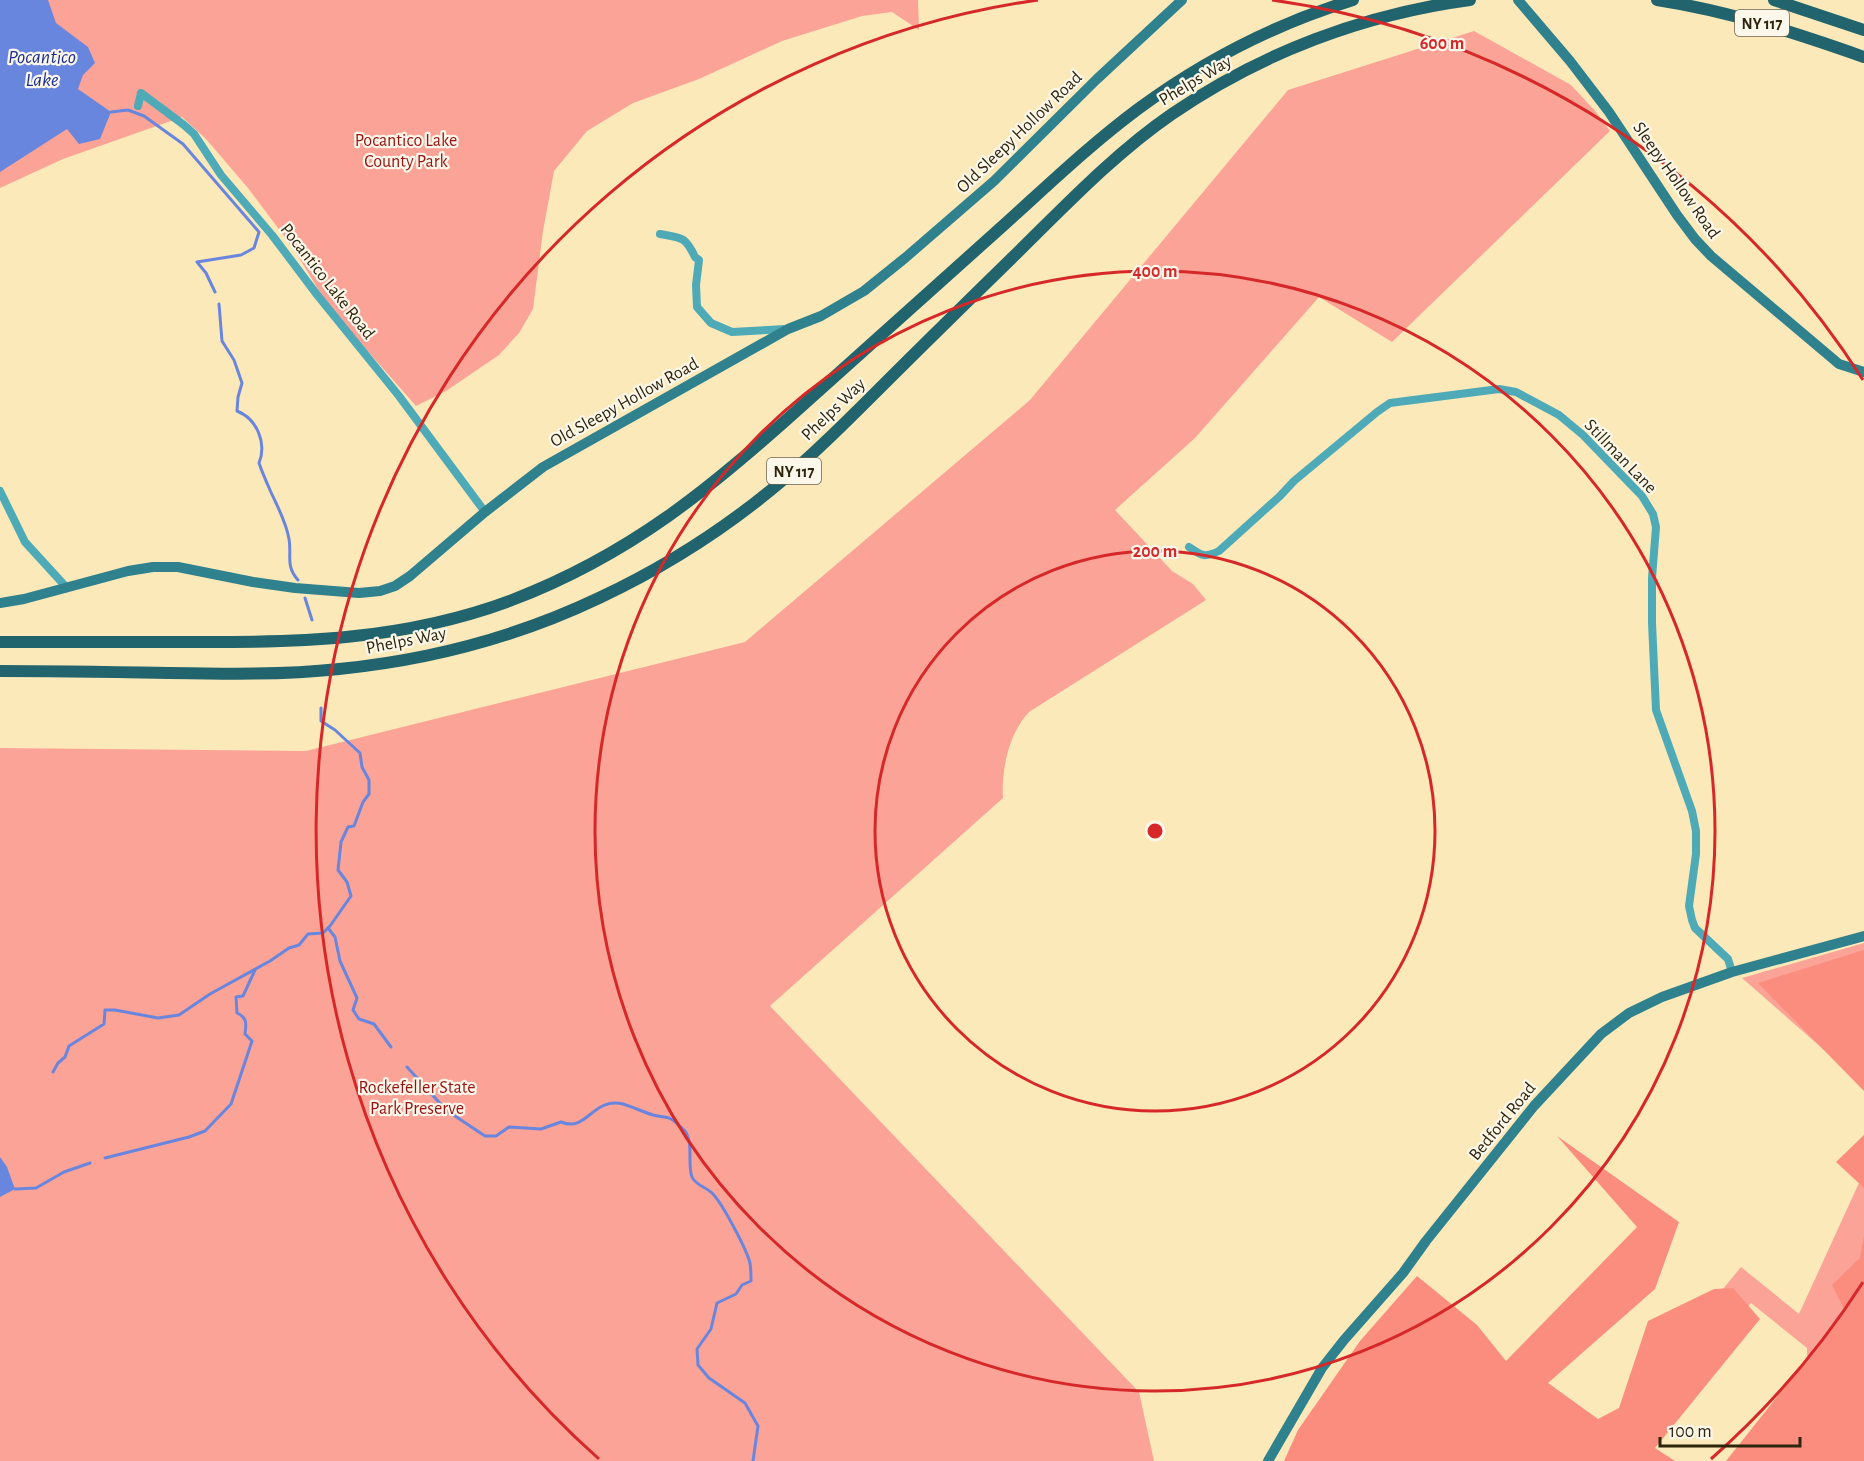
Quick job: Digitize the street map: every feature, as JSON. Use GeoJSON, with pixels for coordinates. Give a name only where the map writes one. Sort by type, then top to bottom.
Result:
{"type":"FeatureCollection","features":[{"type":"Feature","properties":{"kind":"main road","name":"Phelps Way"},"geometry":{"type":"LineString","coordinates":[[0,642],[322,640],[443,621],[502,603],[557,581],[625,546],[710,486],[1069,166],[1137,110],[1187,76],[1247,42],[1302,18],[1353,0]]}},
{"type":"Feature","properties":{"kind":"main road","name":"Phelps Way"},"geometry":{"type":"LineString","coordinates":[[0,671],[249,674],[363,666],[424,656],[493,639],[546,621],[597,599],[645,575],[690,548],[734,519],[777,485],[831,436],[1083,188],[1172,114],[1235,76],[1302,44],[1383,17],[1470,0]]}},
{"type":"Feature","properties":{"kind":"main road","name":"NY 117"},"geometry":{"type":"LineString","coordinates":[[1657,0],[1750,19],[1864,57]]}},
{"type":"Feature","properties":{"kind":"main road","name":"NY 117"},"geometry":{"type":"LineString","coordinates":[[1774,0],[1864,30]]}},
{"type":"Feature","properties":{"kind":"street","name":"Old Sleepy Hollow Road"},"geometry":{"type":"LineString","coordinates":[[0,603],[24,599],[128,571],[153,567],[178,567],[295,588],[360,593],[380,591],[395,586],[543,467],[788,329],[821,316],[864,291],[994,181],[1097,79],[1182,0]]}},
{"type":"Feature","properties":{"kind":"street","name":"Sleepy Hollow Road"},"geometry":{"type":"LineString","coordinates":[[1518,0],[1593,90],[1677,215],[1711,256],[1839,364],[1864,372]]}},
{"type":"Feature","properties":{"kind":"street","name":"Pocantico Lake Road"},"geometry":{"type":"LineString","coordinates":[[138,106],[141,93],[194,134],[221,175],[272,235],[399,396],[485,512]]}},
{"type":"Feature","properties":{"kind":"street"},"geometry":{"type":"LineString","coordinates":[[660,234],[686,240],[691,246],[694,257],[699,260],[696,285],[697,307],[711,323],[732,332],[788,329]]}},
{"type":"Feature","properties":{"kind":"street","name":"Stillman Lane"},"geometry":{"type":"LineString","coordinates":[[1189,547],[1199,555],[1207,556],[1218,551],[1281,496],[1294,481],[1390,403],[1499,389],[1516,392],[1559,415],[1583,435],[1642,496],[1653,514],[1656,527],[1652,578],[1656,710],[1692,811],[1696,831],[1696,854],[1689,906],[1695,928],[1728,959],[1732,972]]}},
{"type":"Feature","properties":{"kind":"street"},"geometry":{"type":"LineString","coordinates":[[0,491],[25,542],[67,588]]}},
{"type":"Feature","properties":{"kind":"street","name":"Bedford Road"},"geometry":{"type":"LineString","coordinates":[[1268,1461],[1322,1368],[1403,1273],[1534,1106],[1601,1034],[1629,1013],[1662,997],[1732,972],[1864,936]]}},
{"type":"Feature","properties":{"kind":"green space","name":"Pocantico Lake County Park"},"geometry":{"type":"Polygon","coordinates":[[[0,0],[918,0],[919,30],[892,12],[862,16],[782,41],[699,79],[633,103],[587,131],[554,171],[543,231],[533,309],[519,333],[499,355],[446,391],[416,406],[329,307],[293,248],[248,188],[206,139],[182,117],[63,159],[0,188],[0,0]]]}},
{"type":"Feature","properties":{"kind":"green space","name":"Rockefeller State Park Preserve"},"geometry":{"type":"Polygon","coordinates":[[[1474,31],[1571,85],[1610,131],[1392,342],[1319,297],[1195,438],[1115,510],[1172,571],[1193,584],[1206,600],[1029,712],[1011,741],[1003,776],[1003,798],[770,1006],[1139,1392],[1154,1461],[0,1461],[0,748],[306,751],[745,642],[1030,400],[1288,90],[1474,31]]]}},
{"type":"Feature","properties":{"kind":"green space"},"geometry":{"type":"Polygon","coordinates":[[[1864,943],[1864,1085],[1742,978],[1864,943]]]}},
{"type":"Feature","properties":{"kind":"green space"},"geometry":{"type":"Polygon","coordinates":[[[1864,1172],[1864,1461],[1809,1461],[1807,1348],[1751,1303],[1735,1323],[1709,1306],[1741,1267],[1799,1314],[1864,1172]]]}},
{"type":"Feature","properties":{"kind":"shaded area"},"geometry":{"type":"Polygon","coordinates":[[[1864,950],[1864,1091],[1758,983],[1864,950]]]}},
{"type":"Feature","properties":{"kind":"shaded area"},"geometry":{"type":"Polygon","coordinates":[[[1864,1135],[1864,1188],[1836,1162],[1864,1135]]]}},
{"type":"Feature","properties":{"kind":"shaded area"},"geometry":{"type":"Polygon","coordinates":[[[1557,1136],[1679,1222],[1655,1289],[1548,1383],[1598,1419],[1619,1408],[1648,1321],[1714,1289],[1733,1288],[1760,1319],[1655,1448],[1675,1461],[1284,1461],[1298,1430],[1360,1341],[1417,1276],[1477,1325],[1506,1361],[1637,1227],[1557,1136]]]}},
{"type":"Feature","properties":{"kind":"shaded area"},"geometry":{"type":"Polygon","coordinates":[[[1864,1236],[1864,1461],[1726,1461],[1845,1311],[1832,1285],[1860,1258],[1864,1236]]]}},
{"type":"Feature","properties":{"kind":"water","name":"Pocantico Lake"},"geometry":{"type":"Polygon","coordinates":[[[0,0],[48,0],[56,23],[88,47],[95,63],[83,75],[78,89],[111,112],[100,139],[79,144],[67,129],[0,172],[0,0]]]}},
{"type":"Feature","properties":{"kind":"water"},"geometry":{"type":"Polygon","coordinates":[[[0,1157],[7,1167],[15,1189],[0,1197],[0,1157]]]}},
{"type":"Feature","properties":{"kind":"waterway"},"geometry":{"type":"LineString","coordinates":[[111,112],[128,110],[144,116],[183,144],[259,232],[254,248],[241,255],[197,262],[206,273],[215,292]]}},
{"type":"Feature","properties":{"kind":"waterway"},"geometry":{"type":"LineString","coordinates":[[219,304],[222,341],[234,360],[242,383],[237,411],[255,426],[261,440],[259,463],[286,526],[290,545],[290,565],[298,580]]}},
{"type":"Feature","properties":{"kind":"waterway"},"geometry":{"type":"LineString","coordinates":[[305,598],[312,620]]}},
{"type":"Feature","properties":{"kind":"waterway"},"geometry":{"type":"LineString","coordinates":[[53,1072],[65,1057],[69,1046],[104,1024],[105,1010],[158,1018],[179,1015],[210,994],[289,948],[299,945],[308,934],[323,933],[330,926],[351,896],[347,882],[338,870],[341,842],[348,827],[354,826],[363,802],[369,794],[369,780],[362,767],[360,753],[335,730],[321,721],[321,708]]}},
{"type":"Feature","properties":{"kind":"waterway"},"geometry":{"type":"LineString","coordinates":[[328,928],[335,937],[340,961],[357,998],[353,1010],[359,1019],[374,1024],[391,1047]]}},
{"type":"Feature","properties":{"kind":"waterway"},"geometry":{"type":"LineString","coordinates":[[105,1158],[205,1131],[231,1104],[252,1041],[245,1034],[245,1019],[237,1013],[236,997],[243,996],[255,970]]}},
{"type":"Feature","properties":{"kind":"waterway"},"geometry":{"type":"LineString","coordinates":[[407,1067],[446,1110],[485,1136],[496,1136],[509,1127],[541,1129],[561,1122],[577,1123],[604,1105],[613,1103],[669,1118],[685,1131],[689,1142],[692,1177],[711,1192],[717,1200],[739,1237],[750,1263],[751,1281],[742,1285],[736,1294],[717,1303],[711,1329],[697,1349],[698,1365],[709,1378],[745,1403],[758,1426],[753,1461]]}},
{"type":"Feature","properties":{"kind":"waterway"},"geometry":{"type":"LineString","coordinates":[[15,1189],[36,1188],[64,1172],[90,1163]]}}]}
